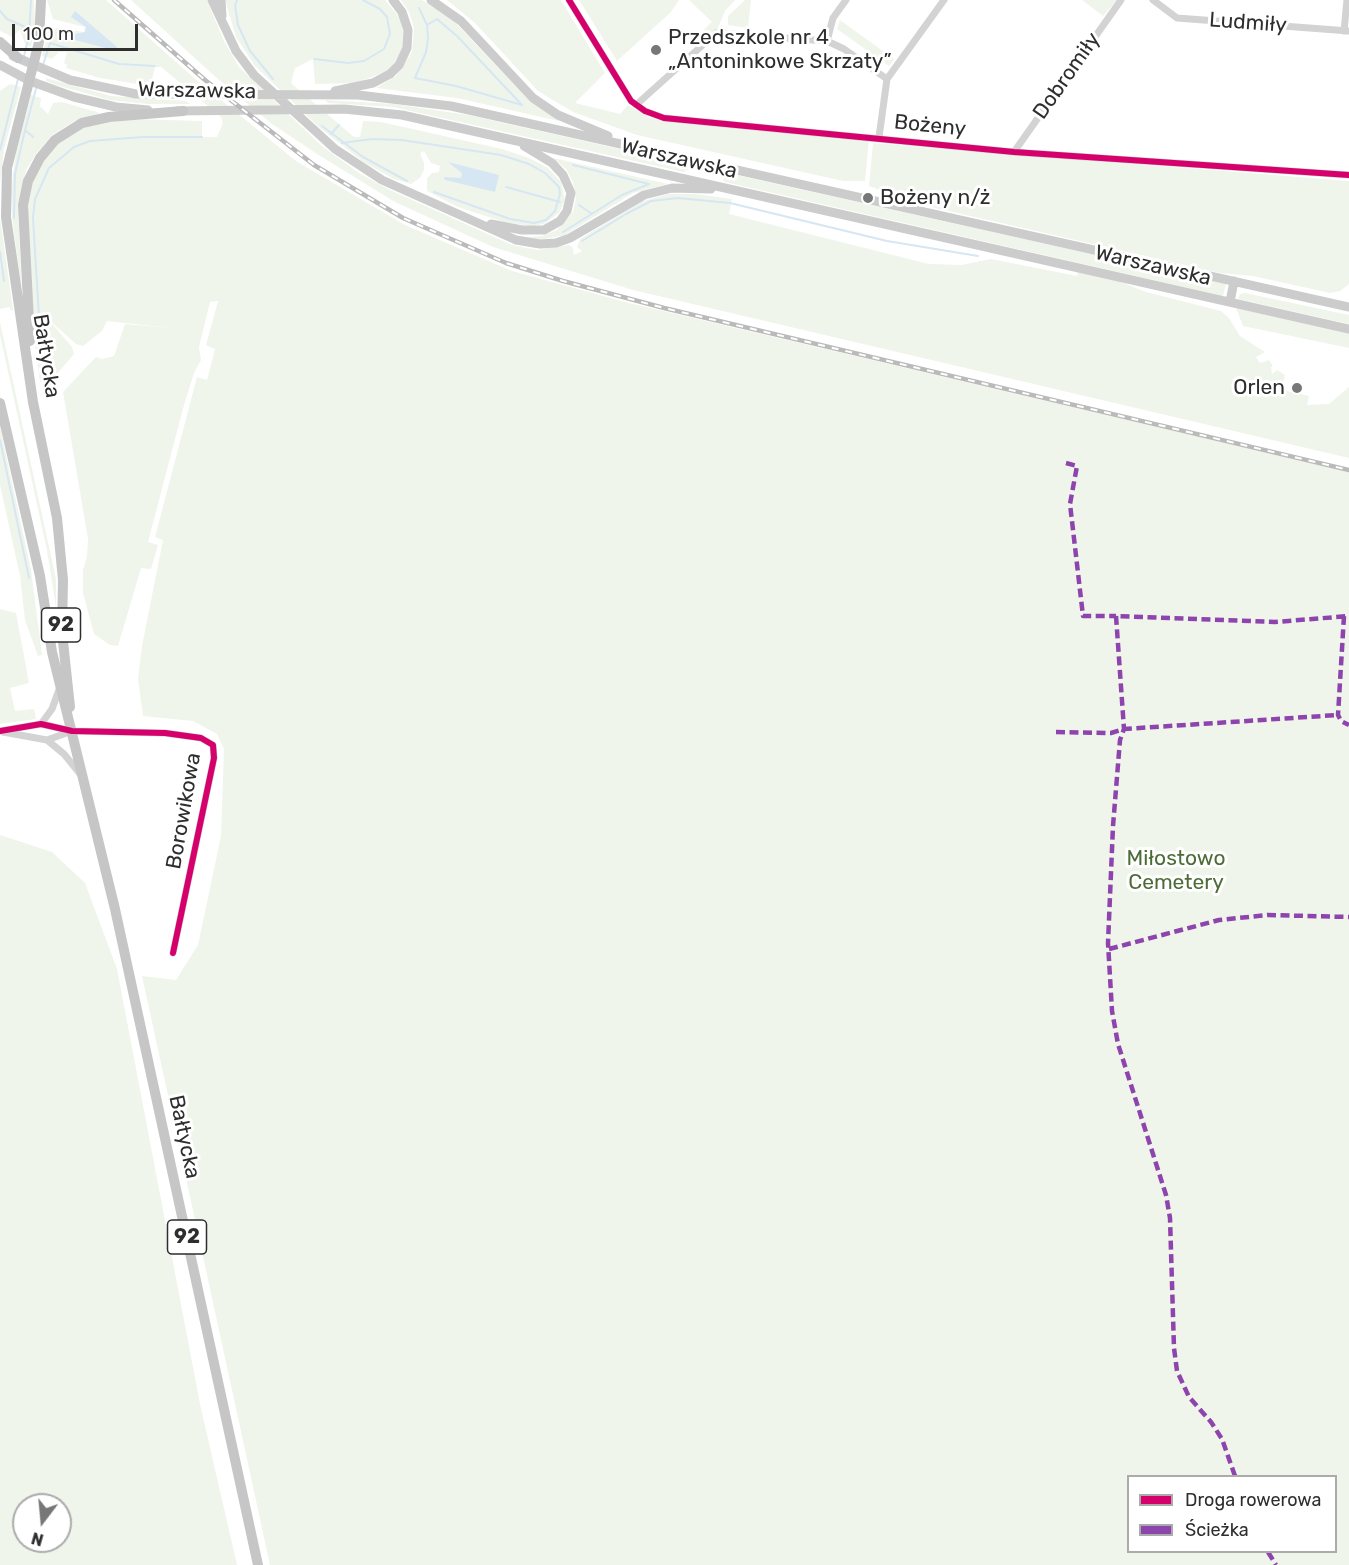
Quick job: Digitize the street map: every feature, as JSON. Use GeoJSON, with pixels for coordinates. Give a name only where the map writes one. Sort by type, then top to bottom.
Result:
{"type":"FeatureCollection","features":[{"type":"Feature","properties":{"kind":"main road","name":"Bałtycka"},"geometry":{"type":"LineString","coordinates":[[41,0],[39,42],[13,138],[5,191],[7,231],[29,378],[54,497],[61,546],[62,632],[70,700],[69,719]]}},
{"type":"Feature","properties":{"kind":"main road"},"geometry":{"type":"LineString","coordinates":[[212,0],[236,51],[254,75],[328,143],[382,180],[516,240],[546,244],[570,238],[627,202],[658,191],[692,188],[752,194]]}},
{"type":"Feature","properties":{"kind":"main road"},"geometry":{"type":"LineString","coordinates":[[221,0],[222,19]]}},
{"type":"Feature","properties":{"kind":"main road"},"geometry":{"type":"LineString","coordinates":[[318,94],[373,83],[390,74],[399,65],[407,48],[408,30],[402,12],[393,0]]}},
{"type":"Feature","properties":{"kind":"main road"},"geometry":{"type":"LineString","coordinates":[[431,0],[461,21],[539,102],[558,115],[633,146]]}},
{"type":"Feature","properties":{"kind":"main road"},"geometry":{"type":"LineString","coordinates":[[0,42],[18,58]]}},
{"type":"Feature","properties":{"kind":"main road","name":"Warszawska"},"geometry":{"type":"LineString","coordinates":[[0,48],[48,72],[111,90],[180,96],[318,94],[381,97],[451,106],[1349,307]]}},
{"type":"Feature","properties":{"kind":"main road","name":"Warszawska"},"geometry":{"type":"LineString","coordinates":[[0,65],[44,87],[116,107],[183,111],[335,110],[392,114],[1349,329]]}},
{"type":"Feature","properties":{"kind":"main road"},"geometry":{"type":"LineString","coordinates":[[29,378],[23,219],[25,192],[34,168],[55,140],[82,123],[109,117],[183,111]]}},
{"type":"Feature","properties":{"kind":"main road"},"geometry":{"type":"LineString","coordinates":[[469,218],[507,228],[535,231],[553,226],[567,211],[571,193],[561,171],[535,152],[505,138]]}},
{"type":"Feature","properties":{"kind":"main road"},"geometry":{"type":"LineString","coordinates":[[1230,302],[1234,281]]}},
{"type":"Feature","properties":{"kind":"main road","name":"Bałtycka"},"geometry":{"type":"LineString","coordinates":[[0,403],[36,559],[60,687],[115,909],[258,1565]]}},
{"type":"Feature","properties":{"kind":"street","name":"Bożeny"},"geometry":{"type":"LineString","coordinates":[[569,0],[624,90],[636,105],[657,117],[677,121],[879,137],[1014,152],[1349,176]]}},
{"type":"Feature","properties":{"kind":"street"},"geometry":{"type":"LineString","coordinates":[[826,41],[833,18],[846,0]]}},
{"type":"Feature","properties":{"kind":"street"},"geometry":{"type":"LineString","coordinates":[[879,137],[887,79],[944,0]]}},
{"type":"Feature","properties":{"kind":"street","name":"Dobromiły"},"geometry":{"type":"LineString","coordinates":[[1014,152],[1121,0]]}},
{"type":"Feature","properties":{"kind":"street","name":"Ludmiły"},"geometry":{"type":"LineString","coordinates":[[1153,0],[1177,18],[1346,31]]}},
{"type":"Feature","properties":{"kind":"street"},"geometry":{"type":"LineString","coordinates":[[1346,31],[1347,0]]}},
{"type":"Feature","properties":{"kind":"street"},"geometry":{"type":"LineString","coordinates":[[636,105],[716,33],[826,41],[844,49],[887,79]]}},
{"type":"Feature","properties":{"kind":"street"},"geometry":{"type":"LineString","coordinates":[[41,724],[52,709],[60,687]]}},
{"type":"Feature","properties":{"kind":"street"},"geometry":{"type":"LineString","coordinates":[[0,731],[41,724],[72,731]]}},
{"type":"Feature","properties":{"kind":"street"},"geometry":{"type":"LineString","coordinates":[[0,731],[46,740],[64,754],[82,776]]}},
{"type":"Feature","properties":{"kind":"street"},"geometry":{"type":"LineString","coordinates":[[46,740],[72,731]]}},
{"type":"Feature","properties":{"kind":"street","name":"Borowikowa"},"geometry":{"type":"LineString","coordinates":[[72,731],[165,732],[201,738],[213,744],[214,758],[173,953]]}},
{"type":"Feature","properties":{"kind":"green space"},"geometry":{"type":"Polygon","coordinates":[[[0,0],[34,0],[35,26],[31,47],[25,44],[20,29],[13,37],[0,31],[0,0]]]}},
{"type":"Feature","properties":{"kind":"green space","name":"Miłostowo Cemetery"},"geometry":{"type":"Polygon","coordinates":[[[47,0],[106,0],[193,77],[296,161],[405,225],[512,271],[629,303],[1349,472],[1349,1565],[270,1565],[142,976],[176,980],[198,945],[221,836],[224,749],[217,734],[193,721],[143,716],[138,679],[142,646],[163,540],[155,537],[197,377],[207,380],[215,349],[206,345],[218,301],[210,302],[199,347],[201,360],[194,373],[184,405],[148,542],[158,545],[151,569],[141,568],[118,646],[110,645],[94,634],[83,593],[83,570],[87,557],[88,539],[63,392],[96,357],[102,359],[114,356],[125,324],[170,328],[107,321],[102,331],[83,346],[76,344],[48,319],[72,347],[74,354],[51,381],[40,382],[34,337],[27,210],[34,176],[52,148],[79,129],[100,123],[133,119],[202,121],[202,137],[217,137],[223,123],[221,117],[161,67],[155,67],[151,84],[138,84],[100,78],[66,68],[67,65],[64,63],[67,52],[59,52],[52,59],[42,56],[46,39],[52,30],[57,28],[84,32],[85,27],[53,19],[47,0]]]}},
{"type":"Feature","properties":{"kind":"green space"},"geometry":{"type":"Polygon","coordinates":[[[131,0],[207,0],[224,41],[239,67],[323,147],[359,173],[388,189],[512,245],[537,250],[569,245],[573,248],[574,255],[582,251],[577,247],[580,239],[640,202],[668,194],[695,194],[732,199],[729,214],[929,264],[961,265],[991,259],[1077,276],[1078,272],[1116,280],[1146,292],[1221,311],[1229,318],[1240,336],[1265,352],[1256,357],[1260,363],[1269,360],[1273,366],[1271,367],[1272,374],[1277,370],[1285,375],[1282,390],[1309,396],[1307,405],[1329,404],[1349,387],[1349,458],[633,290],[493,247],[395,202],[272,124],[219,80],[131,0]]]}},
{"type":"Feature","properties":{"kind":"green space"},"geometry":{"type":"Polygon","coordinates":[[[225,0],[385,0],[400,18],[404,35],[403,47],[387,71],[356,83],[315,84],[313,59],[295,68],[291,83],[354,137],[360,137],[363,121],[381,122],[502,149],[529,158],[548,168],[561,182],[565,200],[559,213],[544,224],[531,226],[504,222],[458,207],[427,191],[427,178],[432,173],[439,172],[440,166],[431,163],[424,151],[420,153],[424,170],[420,178],[411,184],[394,179],[365,163],[320,128],[255,66],[236,37],[225,0]]]}},
{"type":"Feature","properties":{"kind":"green space"},"geometry":{"type":"Polygon","coordinates":[[[401,0],[422,0],[451,18],[527,98],[559,121],[457,98],[376,88],[396,76],[412,52],[414,28],[409,12],[401,0]]]}},
{"type":"Feature","properties":{"kind":"green space"},"geometry":{"type":"Polygon","coordinates":[[[447,0],[561,0],[605,73],[575,103],[620,114],[628,105],[649,117],[666,122],[869,139],[865,181],[843,181],[637,135],[573,112],[538,91],[475,23],[447,0]]]}},
{"type":"Feature","properties":{"kind":"green space"},"geometry":{"type":"Polygon","coordinates":[[[579,0],[679,0],[671,12],[617,61],[579,0]]]}},
{"type":"Feature","properties":{"kind":"green space"},"geometry":{"type":"Polygon","coordinates":[[[689,0],[735,0],[725,11],[717,30],[699,42],[695,38],[712,22],[689,0]]]}},
{"type":"Feature","properties":{"kind":"green space"},"geometry":{"type":"Polygon","coordinates":[[[745,0],[751,0],[748,28],[728,25],[728,16],[745,0]]]}},
{"type":"Feature","properties":{"kind":"green space"},"geometry":{"type":"Polygon","coordinates":[[[1082,0],[1117,0],[1103,16],[1082,0]]]}},
{"type":"Feature","properties":{"kind":"green space"},"geometry":{"type":"Polygon","coordinates":[[[840,20],[894,59],[889,66],[837,29],[840,20]]]}},
{"type":"Feature","properties":{"kind":"green space"},"geometry":{"type":"Polygon","coordinates":[[[46,78],[111,96],[186,101],[190,104],[148,104],[110,100],[56,85],[46,81],[46,78]]]}},
{"type":"Feature","properties":{"kind":"green space"},"geometry":{"type":"Polygon","coordinates":[[[10,84],[21,87],[4,149],[0,184],[0,91],[10,84]]]}},
{"type":"Feature","properties":{"kind":"green space"},"geometry":{"type":"Polygon","coordinates":[[[31,95],[41,98],[40,106],[48,114],[53,103],[62,102],[100,113],[73,122],[52,135],[26,170],[18,207],[22,294],[11,190],[16,153],[31,95]]]}},
{"type":"Feature","properties":{"kind":"green space"},"geometry":{"type":"Polygon","coordinates":[[[325,100],[394,104],[468,115],[686,164],[689,169],[684,172],[393,107],[328,103],[325,100]]]}},
{"type":"Feature","properties":{"kind":"green space"},"geometry":{"type":"Polygon","coordinates":[[[873,143],[1349,181],[1349,284],[1340,291],[1330,293],[1253,276],[1220,273],[918,204],[869,186],[873,143]]]}},
{"type":"Feature","properties":{"kind":"green space"},"geometry":{"type":"Polygon","coordinates":[[[553,158],[668,184],[633,193],[565,235],[539,240],[526,237],[542,236],[557,230],[573,212],[576,198],[573,182],[566,169],[553,158]]]}},
{"type":"Feature","properties":{"kind":"green space"},"geometry":{"type":"Polygon","coordinates":[[[727,173],[1226,284],[1223,296],[725,182],[721,177],[727,173]]]}},
{"type":"Feature","properties":{"kind":"green space"},"geometry":{"type":"Polygon","coordinates":[[[0,217],[13,310],[11,311],[10,307],[0,309],[0,217]]]}},
{"type":"Feature","properties":{"kind":"green space"},"geometry":{"type":"Polygon","coordinates":[[[1245,293],[1349,315],[1349,324],[1238,299],[1240,294],[1245,293]]]}},
{"type":"Feature","properties":{"kind":"green space"},"geometry":{"type":"Polygon","coordinates":[[[1236,308],[1349,333],[1349,348],[1243,326],[1236,308]]]}},
{"type":"Feature","properties":{"kind":"green space"},"geometry":{"type":"Polygon","coordinates":[[[0,322],[56,579],[56,608],[47,550],[0,335],[0,322]]]}},
{"type":"Feature","properties":{"kind":"green space"},"geometry":{"type":"Polygon","coordinates":[[[0,427],[31,570],[42,655],[38,656],[25,620],[20,576],[0,485],[0,427]]]}},
{"type":"Feature","properties":{"kind":"green space"},"geometry":{"type":"Polygon","coordinates":[[[0,609],[16,613],[29,683],[10,688],[15,711],[34,709],[36,719],[0,724],[0,609]]]}},
{"type":"Feature","properties":{"kind":"green space"},"geometry":{"type":"Polygon","coordinates":[[[0,835],[52,852],[85,883],[117,969],[200,1404],[237,1565],[0,1565],[0,835]]]}},
{"type":"Feature","properties":{"kind":"water"},"geometry":{"type":"Polygon","coordinates":[[[75,11],[117,47],[116,51],[72,39],[70,35],[85,32],[86,27],[71,17],[75,11]]]}},
{"type":"Feature","properties":{"kind":"water"},"geometry":{"type":"Polygon","coordinates":[[[448,162],[499,175],[495,192],[445,180],[444,177],[461,178],[462,173],[448,162]]]}},
{"type":"Feature","properties":{"kind":"waterway"},"geometry":{"type":"LineString","coordinates":[[24,56],[29,36],[31,0]]}},
{"type":"Feature","properties":{"kind":"waterway"},"geometry":{"type":"LineString","coordinates":[[237,0],[235,6],[238,25],[250,51],[273,79]]}},
{"type":"Feature","properties":{"kind":"waterway"},"geometry":{"type":"LineString","coordinates":[[314,59],[348,63],[364,61],[384,49],[390,34],[387,17],[380,9],[363,0]]}},
{"type":"Feature","properties":{"kind":"waterway"},"geometry":{"type":"LineString","coordinates":[[419,8],[427,25],[428,38],[426,52],[415,78],[456,86],[522,105]]}},
{"type":"Feature","properties":{"kind":"waterway"},"geometry":{"type":"LineString","coordinates":[[0,11],[7,19],[30,29]]}},
{"type":"Feature","properties":{"kind":"waterway"},"geometry":{"type":"LineString","coordinates":[[427,25],[437,19],[457,36],[522,105]]}},
{"type":"Feature","properties":{"kind":"waterway"},"geometry":{"type":"LineString","coordinates":[[43,65],[50,43],[119,64],[155,66]]}},
{"type":"Feature","properties":{"kind":"waterway"},"geometry":{"type":"LineString","coordinates":[[0,150],[18,79]]}},
{"type":"Feature","properties":{"kind":"waterway"},"geometry":{"type":"LineString","coordinates":[[33,137],[25,130],[37,85]]}},
{"type":"Feature","properties":{"kind":"waterway"},"geometry":{"type":"LineString","coordinates":[[331,134],[339,125]]}},
{"type":"Feature","properties":{"kind":"waterway"},"geometry":{"type":"LineString","coordinates":[[322,126],[363,157],[407,181]]}},
{"type":"Feature","properties":{"kind":"waterway"},"geometry":{"type":"LineString","coordinates":[[14,218],[15,174],[25,130]]}},
{"type":"Feature","properties":{"kind":"waterway"},"geometry":{"type":"LineString","coordinates":[[42,366],[33,218],[35,199],[49,168],[74,147],[90,141],[143,137],[202,137]]}},
{"type":"Feature","properties":{"kind":"waterway"},"geometry":{"type":"LineString","coordinates":[[342,143],[372,139],[402,140],[501,155],[529,164],[545,173],[559,187],[560,194],[555,211],[546,220],[534,223],[510,219],[434,192]]}},
{"type":"Feature","properties":{"kind":"waterway"},"geometry":{"type":"LineString","coordinates":[[563,232],[622,195],[649,184],[573,165]]}},
{"type":"Feature","properties":{"kind":"waterway"},"geometry":{"type":"LineString","coordinates":[[506,187],[560,202]]}},
{"type":"Feature","properties":{"kind":"waterway"},"geometry":{"type":"LineString","coordinates":[[582,241],[651,201],[678,198],[730,203],[887,241],[978,256]]}},
{"type":"Feature","properties":{"kind":"waterway"},"geometry":{"type":"LineString","coordinates":[[579,205],[592,214]]}},
{"type":"Feature","properties":{"kind":"waterway"},"geometry":{"type":"LineString","coordinates":[[0,252],[4,281]]}},
{"type":"Feature","properties":{"kind":"waterway"},"geometry":{"type":"LineString","coordinates":[[0,440],[29,578]]}},
{"type":"Feature","properties":{"kind":"railway"},"geometry":{"type":"LineString","coordinates":[[114,0],[205,80],[314,165],[403,218],[506,263],[664,308],[1349,470]]}},
{"type":"Feature","properties":{"kind":"marked path"},"geometry":{"type":"LineString","coordinates":[[1066,463],[1077,466],[1070,504],[1083,616],[1116,616]]}},
{"type":"Feature","properties":{"kind":"marked path"},"geometry":{"type":"LineString","coordinates":[[1235,1475],[1222,1439],[1211,1422],[1189,1397],[1177,1371],[1174,1348],[1170,1218],[1166,1195],[1118,1044],[1112,1011],[1108,943],[1113,826],[1120,740],[1124,729],[1116,616],[1275,622],[1349,616]]}},
{"type":"Feature","properties":{"kind":"marked path"},"geometry":{"type":"LineString","coordinates":[[1344,616],[1338,715],[1341,721],[1349,725]]}},
{"type":"Feature","properties":{"kind":"marked path"},"geometry":{"type":"LineString","coordinates":[[1056,732],[1111,733],[1124,729],[1338,715]]}},
{"type":"Feature","properties":{"kind":"marked path"},"geometry":{"type":"LineString","coordinates":[[1109,949],[1219,920],[1268,915],[1349,917]]}},
{"type":"Feature","properties":{"kind":"marked path"},"geometry":{"type":"LineString","coordinates":[[1269,1553],[1276,1565]]}},
{"type":"Feature","properties":{"kind":"cycle path"},"geometry":{"type":"LineString","coordinates":[[569,0],[631,101],[645,111],[664,118],[1014,152],[1349,175]]}},
{"type":"Feature","properties":{"kind":"cycle path"},"geometry":{"type":"LineString","coordinates":[[0,731],[41,724],[72,731],[165,733],[201,738],[213,745],[214,758],[173,953]]}},
{"type":"Feature","properties":{"kind":"place","name":"Przedszkole nr 4 „Antoninkowe Skrzaty”"},"geometry":{"type":"Point","coordinates":[656,50]}},
{"type":"Feature","properties":{"kind":"place","name":"Bożeny n/ż"},"geometry":{"type":"Point","coordinates":[868,198]}},
{"type":"Feature","properties":{"kind":"place","name":"Orlen"},"geometry":{"type":"Point","coordinates":[1297,388]}}]}
